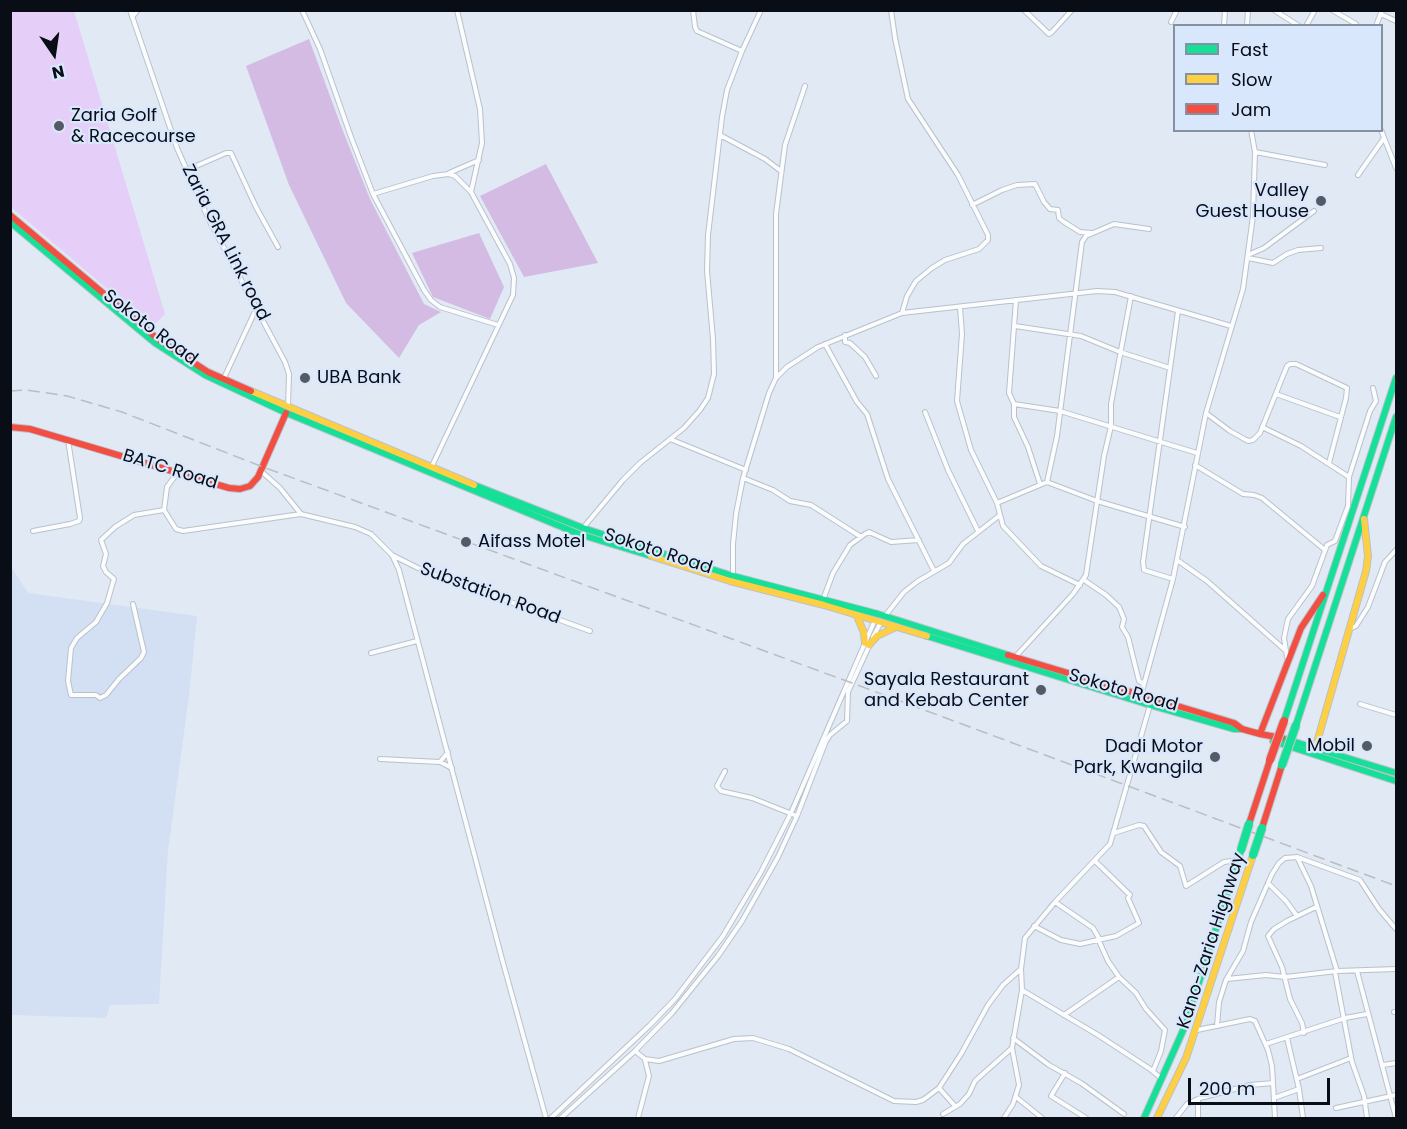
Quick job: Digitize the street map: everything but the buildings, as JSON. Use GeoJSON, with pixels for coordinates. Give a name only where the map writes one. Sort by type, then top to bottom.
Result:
{"type":"FeatureCollection","features":[{"type":"Feature","properties":{"kind":"main road","name":"Sokoto Road"},"geometry":{"type":"LineString","coordinates":[[10,215],[159,340],[208,372],[287,410]]}},
{"type":"Feature","properties":{"kind":"main road","name":"Sokoto Road"},"geometry":{"type":"LineString","coordinates":[[10,222],[94,294],[180,360],[205,375],[579,534],[730,581],[796,597],[857,616],[879,619]]}},
{"type":"Feature","properties":{"kind":"main road"},"geometry":{"type":"LineString","coordinates":[[1260,734],[1301,628],[1330,583],[1396,378]]}},
{"type":"Feature","properties":{"kind":"main road","name":"BATC Road"},"geometry":{"type":"LineString","coordinates":[[10,427],[30,429],[228,488],[240,489],[254,483],[287,410]]}},
{"type":"Feature","properties":{"kind":"main road","name":"Kano-Zaria Highway"},"geometry":{"type":"LineString","coordinates":[[1157,1119],[1186,1058],[1196,1030],[1396,417]]}},
{"type":"Feature","properties":{"kind":"main road","name":"Sokoto Road"},"geometry":{"type":"LineString","coordinates":[[358,440],[583,528],[733,576],[1016,656],[1140,696],[1151,702],[1234,723],[1242,729],[1271,737]]}},
{"type":"Feature","properties":{"kind":"main road"},"geometry":{"type":"LineString","coordinates":[[1315,749],[1367,563],[1365,510]]}},
{"type":"Feature","properties":{"kind":"main road","name":"Kano-Zaria Highway"},"geometry":{"type":"LineString","coordinates":[[1144,1119],[1185,1026],[1249,824],[1330,583]]}},
{"type":"Feature","properties":{"kind":"main road"},"geometry":{"type":"LineString","coordinates":[[857,616],[867,644],[877,636],[895,628]]}},
{"type":"Feature","properties":{"kind":"main road"},"geometry":{"type":"LineString","coordinates":[[879,619],[895,628],[1151,702]]}},
{"type":"Feature","properties":{"kind":"main road"},"geometry":{"type":"LineString","coordinates":[[1310,642],[1321,645]]}},
{"type":"Feature","properties":{"kind":"main road"},"geometry":{"type":"LineString","coordinates":[[1396,773],[1277,736],[1271,737],[1274,742],[1396,781]]}},
{"type":"Feature","properties":{"kind":"street","name":"Zaria GRA Link road"},"geometry":{"type":"LineString","coordinates":[[130,10],[177,148],[209,219],[285,362],[289,374],[287,410]]}},
{"type":"Feature","properties":{"kind":"street"},"geometry":{"type":"LineString","coordinates":[[132,17],[138,10]]}},
{"type":"Feature","properties":{"kind":"street"},"geometry":{"type":"LineString","coordinates":[[302,10],[320,49],[373,194],[430,300],[440,307],[498,325]]}},
{"type":"Feature","properties":{"kind":"street"},"geometry":{"type":"LineString","coordinates":[[457,10],[480,109],[482,143],[471,192]]}},
{"type":"Feature","properties":{"kind":"street"},"geometry":{"type":"LineString","coordinates":[[693,10],[695,27],[698,31],[742,51]]}},
{"type":"Feature","properties":{"kind":"street"},"geometry":{"type":"LineString","coordinates":[[583,528],[640,462],[670,439],[700,410],[708,398],[712,385],[713,339],[707,271],[708,235],[720,135],[727,90],[761,10]]}},
{"type":"Feature","properties":{"kind":"street"},"geometry":{"type":"LineString","coordinates":[[891,10],[908,99],[958,175],[988,236],[986,244],[979,249],[945,260],[916,281],[907,296],[902,312]]}},
{"type":"Feature","properties":{"kind":"street"},"geometry":{"type":"LineString","coordinates":[[1024,10],[1049,34],[1072,10]]}},
{"type":"Feature","properties":{"kind":"street"},"geometry":{"type":"LineString","coordinates":[[1171,22],[1177,10]]}},
{"type":"Feature","properties":{"kind":"street"},"geometry":{"type":"LineString","coordinates":[[1274,10],[1296,24]]}},
{"type":"Feature","properties":{"kind":"street"},"geometry":{"type":"LineString","coordinates":[[1307,24],[1315,10]]}},
{"type":"Feature","properties":{"kind":"street"},"geometry":{"type":"LineString","coordinates":[[1332,10],[1356,24]]}},
{"type":"Feature","properties":{"kind":"street"},"geometry":{"type":"LineString","coordinates":[[1382,12],[1396,21]]}},
{"type":"Feature","properties":{"kind":"street"},"geometry":{"type":"LineString","coordinates":[[776,378],[774,257],[776,214],[785,145],[806,86]]}},
{"type":"Feature","properties":{"kind":"street"},"geometry":{"type":"LineString","coordinates":[[1140,696],[1173,579],[1206,413],[1243,289],[1253,216],[1255,152],[1251,132]]}},
{"type":"Feature","properties":{"kind":"street"},"geometry":{"type":"LineString","coordinates":[[1382,132],[1396,168]]}},
{"type":"Feature","properties":{"kind":"street"},"geometry":{"type":"LineString","coordinates":[[720,135],[765,159],[781,172]]}},
{"type":"Feature","properties":{"kind":"street"},"geometry":{"type":"LineString","coordinates":[[1358,175],[1384,138]]}},
{"type":"Feature","properties":{"kind":"street"},"geometry":{"type":"LineString","coordinates":[[1255,152],[1325,165]]}},
{"type":"Feature","properties":{"kind":"street"},"geometry":{"type":"LineString","coordinates":[[187,170],[226,153],[231,153],[278,247]]}},
{"type":"Feature","properties":{"kind":"street"},"geometry":{"type":"LineString","coordinates":[[373,194],[433,176],[449,174],[479,160]]}},
{"type":"Feature","properties":{"kind":"street"},"geometry":{"type":"LineString","coordinates":[[431,468],[513,295],[514,278],[510,264],[471,192],[460,180],[449,174]]}},
{"type":"Feature","properties":{"kind":"street"},"geometry":{"type":"LineString","coordinates":[[972,205],[1015,186],[1035,184],[1050,209],[1058,210],[1059,218],[1080,232],[1092,233]]}},
{"type":"Feature","properties":{"kind":"street"},"geometry":{"type":"LineString","coordinates":[[1248,256],[1264,248],[1314,211]]}},
{"type":"Feature","properties":{"kind":"street"},"geometry":{"type":"LineString","coordinates":[[1047,482],[1060,411],[1082,242],[1086,236],[1114,224],[1149,229]]}},
{"type":"Feature","properties":{"kind":"street"},"geometry":{"type":"LineString","coordinates":[[1248,256],[1273,263],[1298,250],[1320,248]]}},
{"type":"Feature","properties":{"kind":"street"},"geometry":{"type":"LineString","coordinates":[[733,576],[735,524],[743,478],[769,393],[776,378],[798,359],[825,344],[902,312],[1097,291],[1131,296],[1231,326]]}},
{"type":"Feature","properties":{"kind":"street"},"geometry":{"type":"LineString","coordinates":[[1016,656],[1084,580],[1111,426],[1111,404],[1131,296]]}},
{"type":"Feature","properties":{"kind":"street"},"geometry":{"type":"LineString","coordinates":[[1016,300],[1009,393],[1014,404],[1014,417],[1028,447],[1040,484]]}},
{"type":"Feature","properties":{"kind":"street"},"geometry":{"type":"LineString","coordinates":[[224,379],[257,307]]}},
{"type":"Feature","properties":{"kind":"street"},"geometry":{"type":"LineString","coordinates":[[960,307],[962,334],[957,401],[971,450],[997,503],[1003,526],[1041,566],[1080,585]]}},
{"type":"Feature","properties":{"kind":"street"},"geometry":{"type":"LineString","coordinates":[[1173,579],[1143,568],[1178,311]]}},
{"type":"Feature","properties":{"kind":"street"},"geometry":{"type":"LineString","coordinates":[[1015,326],[1081,336],[1120,352],[1170,368]]}},
{"type":"Feature","properties":{"kind":"street"},"geometry":{"type":"LineString","coordinates":[[845,335],[845,342],[850,343],[865,357],[876,376]]}},
{"type":"Feature","properties":{"kind":"street"},"geometry":{"type":"LineString","coordinates":[[825,344],[857,402],[867,414],[888,479],[934,571]]}},
{"type":"Feature","properties":{"kind":"street"},"geometry":{"type":"LineString","coordinates":[[1206,413],[1248,441],[1255,439],[1287,366],[1296,364],[1346,386],[1348,391],[1329,463]]}},
{"type":"Feature","properties":{"kind":"street"},"geometry":{"type":"LineString","coordinates":[[1288,660],[1284,638],[1288,619],[1311,586],[1327,545],[1335,541],[1348,506],[1349,477],[1370,411],[1376,401],[1373,388]]}},
{"type":"Feature","properties":{"kind":"street"},"geometry":{"type":"LineString","coordinates":[[1276,394],[1340,417]]}},
{"type":"Feature","properties":{"kind":"street"},"geometry":{"type":"LineString","coordinates":[[1014,404],[1060,411],[1197,453]]}},
{"type":"Feature","properties":{"kind":"street"},"geometry":{"type":"LineString","coordinates":[[925,412],[948,470],[978,531]]}},
{"type":"Feature","properties":{"kind":"street"},"geometry":{"type":"LineString","coordinates":[[1262,427],[1301,446],[1349,477]]}},
{"type":"Feature","properties":{"kind":"street"},"geometry":{"type":"LineString","coordinates":[[670,439],[746,470]]}},
{"type":"Feature","properties":{"kind":"street"},"geometry":{"type":"LineString","coordinates":[[33,531],[70,524],[81,518],[68,440]]}},
{"type":"Feature","properties":{"kind":"street"},"geometry":{"type":"LineString","coordinates":[[1195,465],[1243,494],[1262,498],[1325,550]]}},
{"type":"Feature","properties":{"kind":"street"},"geometry":{"type":"LineString","coordinates":[[261,471],[280,488],[302,514]]}},
{"type":"Feature","properties":{"kind":"street"},"geometry":{"type":"LineString","coordinates":[[178,472],[167,487],[164,510],[176,529],[183,531],[302,514],[355,527],[371,534],[392,555],[399,570],[502,959],[548,1119],[612,1063],[675,999],[723,936],[761,872],[879,619],[904,592],[918,580],[953,560],[963,544],[1000,515]]}},
{"type":"Feature","properties":{"kind":"street"},"geometry":{"type":"LineString","coordinates":[[743,478],[773,490],[789,501],[811,505],[861,537]]}},
{"type":"Feature","properties":{"kind":"street"},"geometry":{"type":"LineString","coordinates":[[997,503],[1047,482],[1097,501],[1185,527]]}},
{"type":"Feature","properties":{"kind":"street"},"geometry":{"type":"LineString","coordinates":[[133,604],[144,652],[141,658],[106,695],[100,698],[96,695],[71,696],[69,681],[71,648],[76,638],[96,622],[107,603],[114,579],[103,566],[106,554],[101,540],[134,514],[164,510]]}},
{"type":"Feature","properties":{"kind":"street"},"geometry":{"type":"LineString","coordinates":[[823,600],[833,573],[850,545],[861,537],[870,532],[891,542],[919,540]]}},
{"type":"Feature","properties":{"kind":"street"},"geometry":{"type":"LineString","coordinates":[[1349,629],[1356,626],[1368,608],[1385,562],[1396,550]]}},
{"type":"Feature","properties":{"kind":"street","name":"Substation Road"},"geometry":{"type":"LineString","coordinates":[[392,555],[420,569],[590,631]]}},
{"type":"Feature","properties":{"kind":"street"},"geometry":{"type":"LineString","coordinates":[[1177,560],[1207,581],[1286,650]]}},
{"type":"Feature","properties":{"kind":"street"},"geometry":{"type":"LineString","coordinates":[[1084,580],[1119,607],[1124,619],[1122,627],[1128,637],[1139,681],[1144,684]]}},
{"type":"Feature","properties":{"kind":"street"},"geometry":{"type":"LineString","coordinates":[[371,653],[417,641]]}},
{"type":"Feature","properties":{"kind":"street"},"geometry":{"type":"LineString","coordinates":[[561,1119],[635,1050],[695,985],[742,921],[767,878],[797,816],[826,741],[847,721],[848,692],[867,644]]}},
{"type":"Feature","properties":{"kind":"street"},"geometry":{"type":"LineString","coordinates":[[1004,1119],[1016,1097],[1019,1085],[1012,1048],[1022,990],[1021,969],[1024,938],[1110,844],[1125,785],[1151,702]]}},
{"type":"Feature","properties":{"kind":"street"},"geometry":{"type":"LineString","coordinates":[[1360,704],[1396,715]]}},
{"type":"Feature","properties":{"kind":"street"},"geometry":{"type":"LineString","coordinates":[[440,762],[448,752]]}},
{"type":"Feature","properties":{"kind":"street"},"geometry":{"type":"LineString","coordinates":[[380,759],[440,762],[452,768]]}},
{"type":"Feature","properties":{"kind":"street"},"geometry":{"type":"LineString","coordinates":[[724,771],[717,786],[720,790],[736,796],[752,798],[797,816]]}},
{"type":"Feature","properties":{"kind":"street"},"geometry":{"type":"LineString","coordinates":[[1113,834],[1139,825],[1144,826],[1161,852],[1180,866],[1186,886],[1224,862],[1238,860]]}},
{"type":"Feature","properties":{"kind":"street"},"geometry":{"type":"LineString","coordinates":[[1217,1026],[1219,1002],[1226,980],[1244,951],[1251,922],[1268,883],[1281,861],[1298,857],[1360,880],[1379,909],[1396,929]]}},
{"type":"Feature","properties":{"kind":"street"},"geometry":{"type":"LineString","coordinates":[[1298,857],[1311,886],[1336,971],[1342,1020],[1365,1101],[1367,1119]]}},
{"type":"Feature","properties":{"kind":"street"},"geometry":{"type":"LineString","coordinates":[[1034,926],[1060,940],[1074,944],[1100,940],[1124,932],[1138,923],[1128,898],[1130,895],[1095,861]]}},
{"type":"Feature","properties":{"kind":"street"},"geometry":{"type":"LineString","coordinates":[[1268,883],[1297,916]]}},
{"type":"Feature","properties":{"kind":"street"},"geometry":{"type":"LineString","coordinates":[[1055,902],[1093,928],[1108,961],[1119,977],[1136,993],[1146,1009],[1166,1030],[1164,1043],[1153,1071]]}},
{"type":"Feature","properties":{"kind":"street"},"geometry":{"type":"LineString","coordinates":[[1304,1033],[1268,936],[1274,929],[1316,908]]}},
{"type":"Feature","properties":{"kind":"street"},"geometry":{"type":"LineString","coordinates":[[635,1050],[645,1059],[658,1061],[734,1039],[753,1038],[789,1049],[894,1101],[924,1100],[939,1088],[988,1005],[1003,985],[1021,969]]}},
{"type":"Feature","properties":{"kind":"street"},"geometry":{"type":"LineString","coordinates":[[1226,980],[1266,975],[1285,977],[1336,971],[1396,969]]}},
{"type":"Feature","properties":{"kind":"street"},"geometry":{"type":"LineString","coordinates":[[1357,971],[1396,1118]]}},
{"type":"Feature","properties":{"kind":"street"},"geometry":{"type":"LineString","coordinates":[[1065,1015],[1119,977]]}},
{"type":"Feature","properties":{"kind":"street"},"geometry":{"type":"LineString","coordinates":[[1022,990],[1065,1015],[1163,1079]]}},
{"type":"Feature","properties":{"kind":"street"},"geometry":{"type":"LineString","coordinates":[[1266,1044],[1367,1014]]}},
{"type":"Feature","properties":{"kind":"street"},"geometry":{"type":"LineString","coordinates":[[1196,1030],[1252,1019],[1266,1044],[1272,1066],[1275,1119]]}},
{"type":"Feature","properties":{"kind":"street"},"geometry":{"type":"LineString","coordinates":[[1013,1038],[1049,1065],[1065,1073],[1124,1114]]}},
{"type":"Feature","properties":{"kind":"street"},"geometry":{"type":"LineString","coordinates":[[1287,1038],[1299,1089],[1303,1119]]}},
{"type":"Feature","properties":{"kind":"street"},"geometry":{"type":"LineString","coordinates":[[943,1114],[964,1099],[975,1081],[1012,1048]]}},
{"type":"Feature","properties":{"kind":"street"},"geometry":{"type":"LineString","coordinates":[[1297,1079],[1351,1058]]}},
{"type":"Feature","properties":{"kind":"street"},"geometry":{"type":"LineString","coordinates":[[638,1119],[649,1076],[645,1059]]}},
{"type":"Feature","properties":{"kind":"street"},"geometry":{"type":"LineString","coordinates":[[612,1063],[616,1068]]}},
{"type":"Feature","properties":{"kind":"street"},"geometry":{"type":"LineString","coordinates":[[1383,1065],[1396,1063]]}},
{"type":"Feature","properties":{"kind":"street"},"geometry":{"type":"LineString","coordinates":[[1065,1073],[1051,1096],[1077,1116],[1086,1119]]}},
{"type":"Feature","properties":{"kind":"street"},"geometry":{"type":"LineString","coordinates":[[1176,1119],[1187,1104],[1210,1094],[1250,1085],[1273,1083]]}},
{"type":"Feature","properties":{"kind":"street"},"geometry":{"type":"LineString","coordinates":[[939,1088],[955,1106]]}},
{"type":"Feature","properties":{"kind":"street"},"geometry":{"type":"LineString","coordinates":[[1274,1098],[1299,1089]]}},
{"type":"Feature","properties":{"kind":"street"},"geometry":{"type":"LineString","coordinates":[[1336,1108],[1396,1095]]}},
{"type":"Feature","properties":{"kind":"street"},"geometry":{"type":"LineString","coordinates":[[1016,1097],[1042,1119]]}},
{"type":"Feature","properties":{"kind":"street"},"geometry":{"type":"LineString","coordinates":[[1198,1100],[1198,1119]]}},
{"type":"Feature","properties":{"kind":"shaded area","name":"Zaria Golf & Racecourse"},"geometry":{"type":"Polygon","coordinates":[[[11,10],[74,11],[165,314],[152,327],[11,207],[11,10]]]}},
{"type":"Feature","properties":{"kind":"shaded area"},"geometry":{"type":"Polygon","coordinates":[[[309,39],[370,199],[424,304],[441,312],[419,325],[399,358],[346,303],[289,185],[246,66],[309,39]]]}},
{"type":"Feature","properties":{"kind":"shaded area"},"geometry":{"type":"Polygon","coordinates":[[[546,164],[598,263],[524,277],[480,196],[546,164]]]}},
{"type":"Feature","properties":{"kind":"shaded area"},"geometry":{"type":"Polygon","coordinates":[[[479,233],[504,287],[490,319],[433,297],[412,253],[479,233]]]}},
{"type":"Feature","properties":{"kind":"shaded area"},"geometry":{"type":"Polygon","coordinates":[[[10,565],[28,593],[197,616],[189,696],[168,851],[159,1004],[110,1005],[106,1018],[11,1015],[10,565]]]}},
{"type":"Feature","properties":{"kind":"railway"},"geometry":{"type":"LineString","coordinates":[[10,391],[27,390],[67,396],[122,412],[263,467],[1396,886]]}},
{"type":"Feature","properties":{"kind":"traffic: fast"},"geometry":{"type":"LineString","coordinates":[[10,222],[155,343],[205,375],[282,411],[579,534],[651,556]]}},
{"type":"Feature","properties":{"kind":"traffic: fast"},"geometry":{"type":"LineString","coordinates":[[1284,721],[1396,378]]}},
{"type":"Feature","properties":{"kind":"traffic: fast"},"geometry":{"type":"LineString","coordinates":[[1296,725],[1396,417]]}},
{"type":"Feature","properties":{"kind":"traffic: fast"},"geometry":{"type":"LineString","coordinates":[[474,485],[583,528],[733,576],[878,614],[1008,655]]}},
{"type":"Feature","properties":{"kind":"traffic: fast"},"geometry":{"type":"LineString","coordinates":[[927,636],[1150,705],[1234,729],[1242,729]]}},
{"type":"Feature","properties":{"kind":"traffic: fast"},"geometry":{"type":"LineString","coordinates":[[1282,765],[1296,725]]}},
{"type":"Feature","properties":{"kind":"traffic: fast"},"geometry":{"type":"LineString","coordinates":[[1282,738],[1396,773]]}},
{"type":"Feature","properties":{"kind":"traffic: fast"},"geometry":{"type":"LineString","coordinates":[[1273,741],[1396,781]]}},
{"type":"Feature","properties":{"kind":"traffic: fast"},"geometry":{"type":"LineString","coordinates":[[1241,850],[1249,824]]}},
{"type":"Feature","properties":{"kind":"traffic: fast"},"geometry":{"type":"LineString","coordinates":[[1253,855],[1262,828]]}},
{"type":"Feature","properties":{"kind":"traffic: fast"},"geometry":{"type":"LineString","coordinates":[[1144,1118],[1185,1026],[1241,850]]}},
{"type":"Feature","properties":{"kind":"traffic: slow"},"geometry":{"type":"LineString","coordinates":[[251,391],[474,485]]}},
{"type":"Feature","properties":{"kind":"traffic: slow"},"geometry":{"type":"LineString","coordinates":[[1315,749],[1366,571],[1368,556],[1364,519]]}},
{"type":"Feature","properties":{"kind":"traffic: slow"},"geometry":{"type":"LineString","coordinates":[[651,556],[730,581],[824,605],[927,636]]}},
{"type":"Feature","properties":{"kind":"traffic: slow"},"geometry":{"type":"LineString","coordinates":[[857,616],[864,633],[865,643]]}},
{"type":"Feature","properties":{"kind":"traffic: slow"},"geometry":{"type":"LineString","coordinates":[[869,645],[877,636],[894,628]]}},
{"type":"Feature","properties":{"kind":"traffic: slow"},"geometry":{"type":"LineString","coordinates":[[1157,1118],[1186,1058],[1253,855]]}},
{"type":"Feature","properties":{"kind":"traffic: jam"},"geometry":{"type":"LineString","coordinates":[[10,215],[159,340],[208,372],[251,391]]}},
{"type":"Feature","properties":{"kind":"traffic: jam"},"geometry":{"type":"LineString","coordinates":[[10,427],[30,429],[229,488],[240,489],[250,486],[258,477],[286,413]]}},
{"type":"Feature","properties":{"kind":"traffic: jam"},"geometry":{"type":"LineString","coordinates":[[1282,738],[1260,734],[1301,628],[1323,595]]}},
{"type":"Feature","properties":{"kind":"traffic: jam"},"geometry":{"type":"LineString","coordinates":[[1008,655],[1234,723],[1242,729],[1260,734]]}},
{"type":"Feature","properties":{"kind":"traffic: jam"},"geometry":{"type":"LineString","coordinates":[[1270,760],[1284,721]]}},
{"type":"Feature","properties":{"kind":"traffic: jam"},"geometry":{"type":"LineString","coordinates":[[1249,824],[1270,760]]}},
{"type":"Feature","properties":{"kind":"traffic: jam"},"geometry":{"type":"LineString","coordinates":[[1262,828],[1282,765]]}},
{"type":"Feature","properties":{"kind":"place","name":"Zaria Golf & Racecourse"},"geometry":{"type":"Point","coordinates":[59,126]}},
{"type":"Feature","properties":{"kind":"place","name":"Valley Guest House"},"geometry":{"type":"Point","coordinates":[1321,201]}},
{"type":"Feature","properties":{"kind":"place","name":"UBA Bank"},"geometry":{"type":"Point","coordinates":[305,378]}},
{"type":"Feature","properties":{"kind":"place","name":"Aifass Motel"},"geometry":{"type":"Point","coordinates":[466,542]}},
{"type":"Feature","properties":{"kind":"place","name":"Sayala Restaurant and Kebab Center"},"geometry":{"type":"Point","coordinates":[1041,690]}},
{"type":"Feature","properties":{"kind":"place","name":"Mobil"},"geometry":{"type":"Point","coordinates":[1367,746]}},
{"type":"Feature","properties":{"kind":"place","name":"Dadi Motor Park, Kwangila"},"geometry":{"type":"Point","coordinates":[1215,757]}}]}
